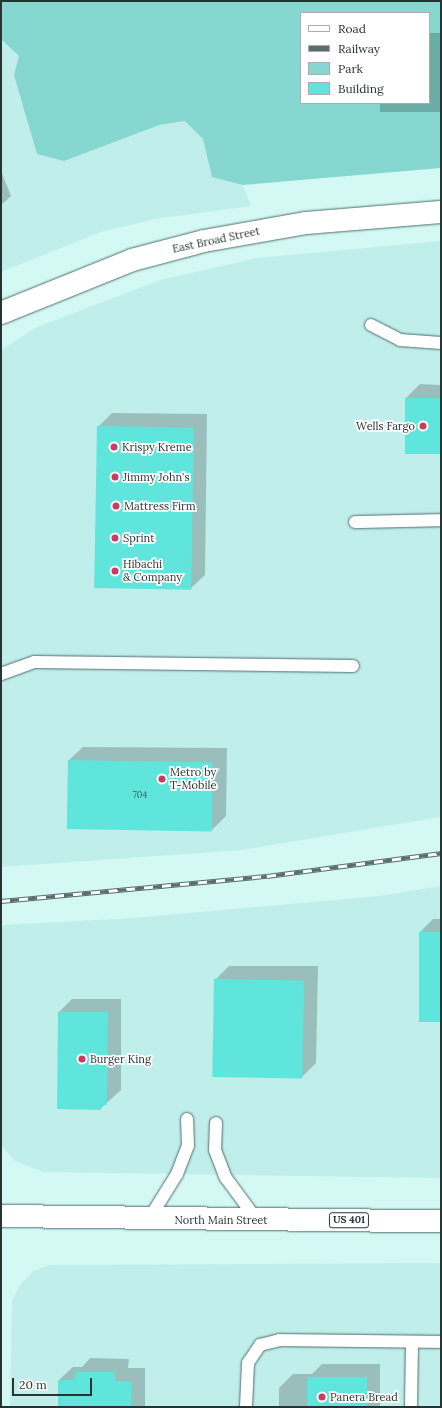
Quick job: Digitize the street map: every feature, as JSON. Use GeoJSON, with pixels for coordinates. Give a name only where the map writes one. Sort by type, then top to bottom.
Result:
{"type":"FeatureCollection","features":[{"type":"Feature","properties":{"kind":"main road","name":"East Broad Street"},"geometry":{"type":"LineString","coordinates":[[1,313],[132,260],[204,241],[306,223],[441,212]]}},
{"type":"Feature","properties":{"kind":"main road","name":"North Main Street"},"geometry":{"type":"LineString","coordinates":[[1,1216],[149,1219],[441,1221]]}},
{"type":"Feature","properties":{"kind":"lane"},"geometry":{"type":"LineString","coordinates":[[371,325],[400,340],[441,343]]}},
{"type":"Feature","properties":{"kind":"lane"},"geometry":{"type":"LineString","coordinates":[[355,522],[441,520]]}},
{"type":"Feature","properties":{"kind":"lane"},"geometry":{"type":"LineString","coordinates":[[1,674],[34,662],[213,663],[353,666]]}},
{"type":"Feature","properties":{"kind":"lane"},"geometry":{"type":"LineString","coordinates":[[149,1219],[177,1174],[188,1146],[187,1119]]}},
{"type":"Feature","properties":{"kind":"lane"},"geometry":{"type":"LineString","coordinates":[[216,1123],[215,1150],[226,1178],[257,1220]]}},
{"type":"Feature","properties":{"kind":"lane"},"geometry":{"type":"LineString","coordinates":[[246,1407],[248,1363],[260,1345],[280,1340],[441,1342]]}},
{"type":"Feature","properties":{"kind":"lane"},"geometry":{"type":"LineString","coordinates":[[411,1407],[412,1342]]}},
{"type":"Feature","properties":{"kind":"shaded area"},"geometry":{"type":"Polygon","coordinates":[[[1,33],[212,108],[251,206],[155,219],[101,232],[1,272],[1,33]]]}},
{"type":"Feature","properties":{"kind":"shaded area"},"geometry":{"type":"Polygon","coordinates":[[[441,241],[441,817],[242,850],[1,867],[1,350],[35,328],[160,280],[257,258],[441,241]]]}},
{"type":"Feature","properties":{"kind":"shaded area"},"geometry":{"type":"Polygon","coordinates":[[[441,886],[441,1178],[44,1172],[15,1161],[1,1145],[1,925],[134,918],[380,896],[441,886]]]}},
{"type":"Feature","properties":{"kind":"shaded area"},"geometry":{"type":"Polygon","coordinates":[[[441,1263],[441,1407],[10,1407],[12,1301],[20,1285],[33,1271],[50,1265],[441,1263]]]}},
{"type":"Feature","properties":{"kind":"green space"},"geometry":{"type":"Polygon","coordinates":[[[1,1],[441,1],[441,168],[243,185],[212,177],[203,139],[185,121],[159,125],[64,161],[37,154],[14,75],[19,56],[1,39],[1,1]]]}},
{"type":"Feature","properties":{"kind":"building","name":"Wells Fargo"},"geometry":{"type":"Polygon","coordinates":[[[405,398],[441,398],[441,454],[405,454],[405,398]]]}},
{"type":"Feature","properties":{"kind":"building"},"geometry":{"type":"Polygon","coordinates":[[[97,426],[194,428],[191,590],[94,588],[97,426]]]}},
{"type":"Feature","properties":{"kind":"building"},"geometry":{"type":"Polygon","coordinates":[[[68,760],[213,763],[212,832],[67,829],[68,760]]]}},
{"type":"Feature","properties":{"kind":"building"},"geometry":{"type":"Polygon","coordinates":[[[419,932],[441,932],[441,1022],[419,1022],[419,932]]]}},
{"type":"Feature","properties":{"kind":"building"},"geometry":{"type":"Polygon","coordinates":[[[214,979],[304,981],[302,1079],[212,1077],[214,979]]]}},
{"type":"Feature","properties":{"kind":"building","name":"Burger King"},"geometry":{"type":"Polygon","coordinates":[[[58,1012],[108,1012],[107,1105],[101,1105],[101,1110],[57,1109],[58,1012]]]}},
{"type":"Feature","properties":{"kind":"building"},"geometry":{"type":"Polygon","coordinates":[[[75,1372],[115,1372],[115,1381],[132,1382],[131,1407],[58,1407],[58,1380],[75,1380],[75,1372]]]}},
{"type":"Feature","properties":{"kind":"building","name":"Panera Bread"},"geometry":{"type":"Polygon","coordinates":[[[307,1377],[367,1377],[367,1407],[307,1407],[307,1377]]]}},
{"type":"Feature","properties":{"kind":"railway"},"geometry":{"type":"LineString","coordinates":[[1,901],[267,876],[441,853]]}},
{"type":"Feature","properties":{"kind":"place","name":"Wells Fargo"},"geometry":{"type":"Point","coordinates":[423,426]}},
{"type":"Feature","properties":{"kind":"place","name":"Krispy Kreme"},"geometry":{"type":"Point","coordinates":[114,447]}},
{"type":"Feature","properties":{"kind":"place","name":"Jimmy John's"},"geometry":{"type":"Point","coordinates":[115,477]}},
{"type":"Feature","properties":{"kind":"place","name":"Mattress Firm"},"geometry":{"type":"Point","coordinates":[116,506]}},
{"type":"Feature","properties":{"kind":"place","name":"Sprint"},"geometry":{"type":"Point","coordinates":[115,538]}},
{"type":"Feature","properties":{"kind":"place","name":"Hibachi & Company"},"geometry":{"type":"Point","coordinates":[115,571]}},
{"type":"Feature","properties":{"kind":"place","name":"Metro by T-Mobile"},"geometry":{"type":"Point","coordinates":[162,779]}},
{"type":"Feature","properties":{"kind":"place","name":"Burger King"},"geometry":{"type":"Point","coordinates":[82,1059]}},
{"type":"Feature","properties":{"kind":"place","name":"Panera Bread"},"geometry":{"type":"Point","coordinates":[322,1397]}}]}
